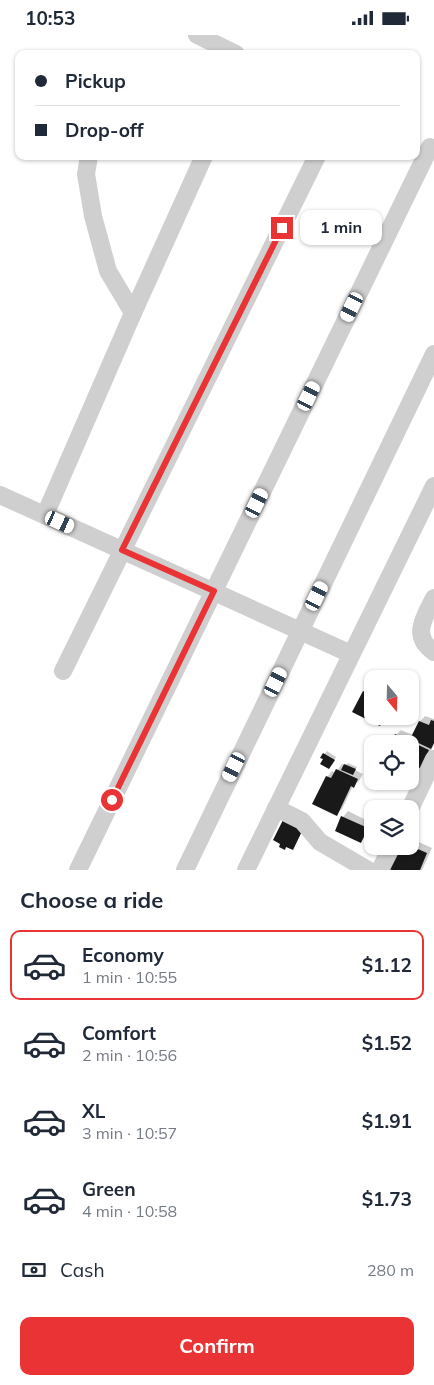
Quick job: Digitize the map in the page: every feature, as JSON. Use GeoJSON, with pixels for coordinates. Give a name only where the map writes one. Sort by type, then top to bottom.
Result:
{"type":"FeatureCollection","features":[{"type":"Feature","properties":{"kind":"street"},"geometry":{"type":"LineString","coordinates":[[197,35],[228,50]]}},
{"type":"Feature","properties":{"kind":"street"},"geometry":{"type":"LineString","coordinates":[[78,870],[427,146]]}},
{"type":"Feature","properties":{"kind":"street"},"geometry":{"type":"LineString","coordinates":[[88,160],[86,174],[93,216],[108,271],[132,313]]}},
{"type":"Feature","properties":{"kind":"street"},"geometry":{"type":"LineString","coordinates":[[45,515],[132,313],[202,160]]}},
{"type":"Feature","properties":{"kind":"street"},"geometry":{"type":"LineString","coordinates":[[63,671],[315,160]]}},
{"type":"Feature","properties":{"kind":"street"},"geometry":{"type":"LineString","coordinates":[[185,870],[434,355]]}},
{"type":"Feature","properties":{"kind":"street"},"geometry":{"type":"LineString","coordinates":[[246,870],[434,486]]}},
{"type":"Feature","properties":{"kind":"street"},"geometry":{"type":"LineString","coordinates":[[0,495],[351,654]]}},
{"type":"Feature","properties":{"kind":"street"},"geometry":{"type":"LineString","coordinates":[[434,598],[421,629],[422,640],[434,652]]}},
{"type":"Feature","properties":{"kind":"street"},"geometry":{"type":"LineString","coordinates":[[414,800],[434,759]]}},
{"type":"Feature","properties":{"kind":"street"},"geometry":{"type":"LineString","coordinates":[[276,808],[302,821],[320,842],[368,870]]}},
{"type":"Feature","properties":{"kind":"street"},"geometry":{"type":"LineString","coordinates":[[380,870],[388,855]]}},
{"type":"Feature","properties":{"kind":"building"},"geometry":{"type":"Polygon","coordinates":[[[363,691],[364,718],[352,712],[363,691]]]}},
{"type":"Feature","properties":{"kind":"building"},"geometry":{"type":"Polygon","coordinates":[[[431,720],[434,721],[434,743],[431,749],[419,743],[419,735],[412,735],[417,725],[419,725],[419,721],[429,725],[431,720]]]}},
{"type":"Feature","properties":{"kind":"building"},"geometry":{"type":"Polygon","coordinates":[[[419,745],[429,750],[421,769],[419,768],[419,745]]]}},
{"type":"Feature","properties":{"kind":"building"},"geometry":{"type":"Polygon","coordinates":[[[323,753],[335,760],[329,769],[320,764],[323,759],[320,758],[323,753]]]}},
{"type":"Feature","properties":{"kind":"building"},"geometry":{"type":"Polygon","coordinates":[[[344,764],[356,769],[353,775],[341,770],[344,764]]]}},
{"type":"Feature","properties":{"kind":"building"},"geometry":{"type":"Polygon","coordinates":[[[336,769],[358,779],[354,788],[351,786],[337,816],[312,804],[326,776],[331,778],[336,769]]]}},
{"type":"Feature","properties":{"kind":"building"},"geometry":{"type":"Polygon","coordinates":[[[285,816],[305,825],[293,850],[286,847],[285,850],[279,847],[280,844],[273,840],[285,816]]]}},
{"type":"Feature","properties":{"kind":"building"},"geometry":{"type":"Polygon","coordinates":[[[341,816],[364,826],[364,837],[361,843],[335,831],[341,816]]]}},
{"type":"Feature","properties":{"kind":"building"},"geometry":{"type":"Polygon","coordinates":[[[419,850],[427,853],[420,870],[388,869],[394,855],[419,855],[419,850]]]}},
{"type":"Feature","properties":{"kind":"route"},"geometry":{"type":"LineString","coordinates":[[112,800],[214,591],[122,550],[282,228]]}}]}
